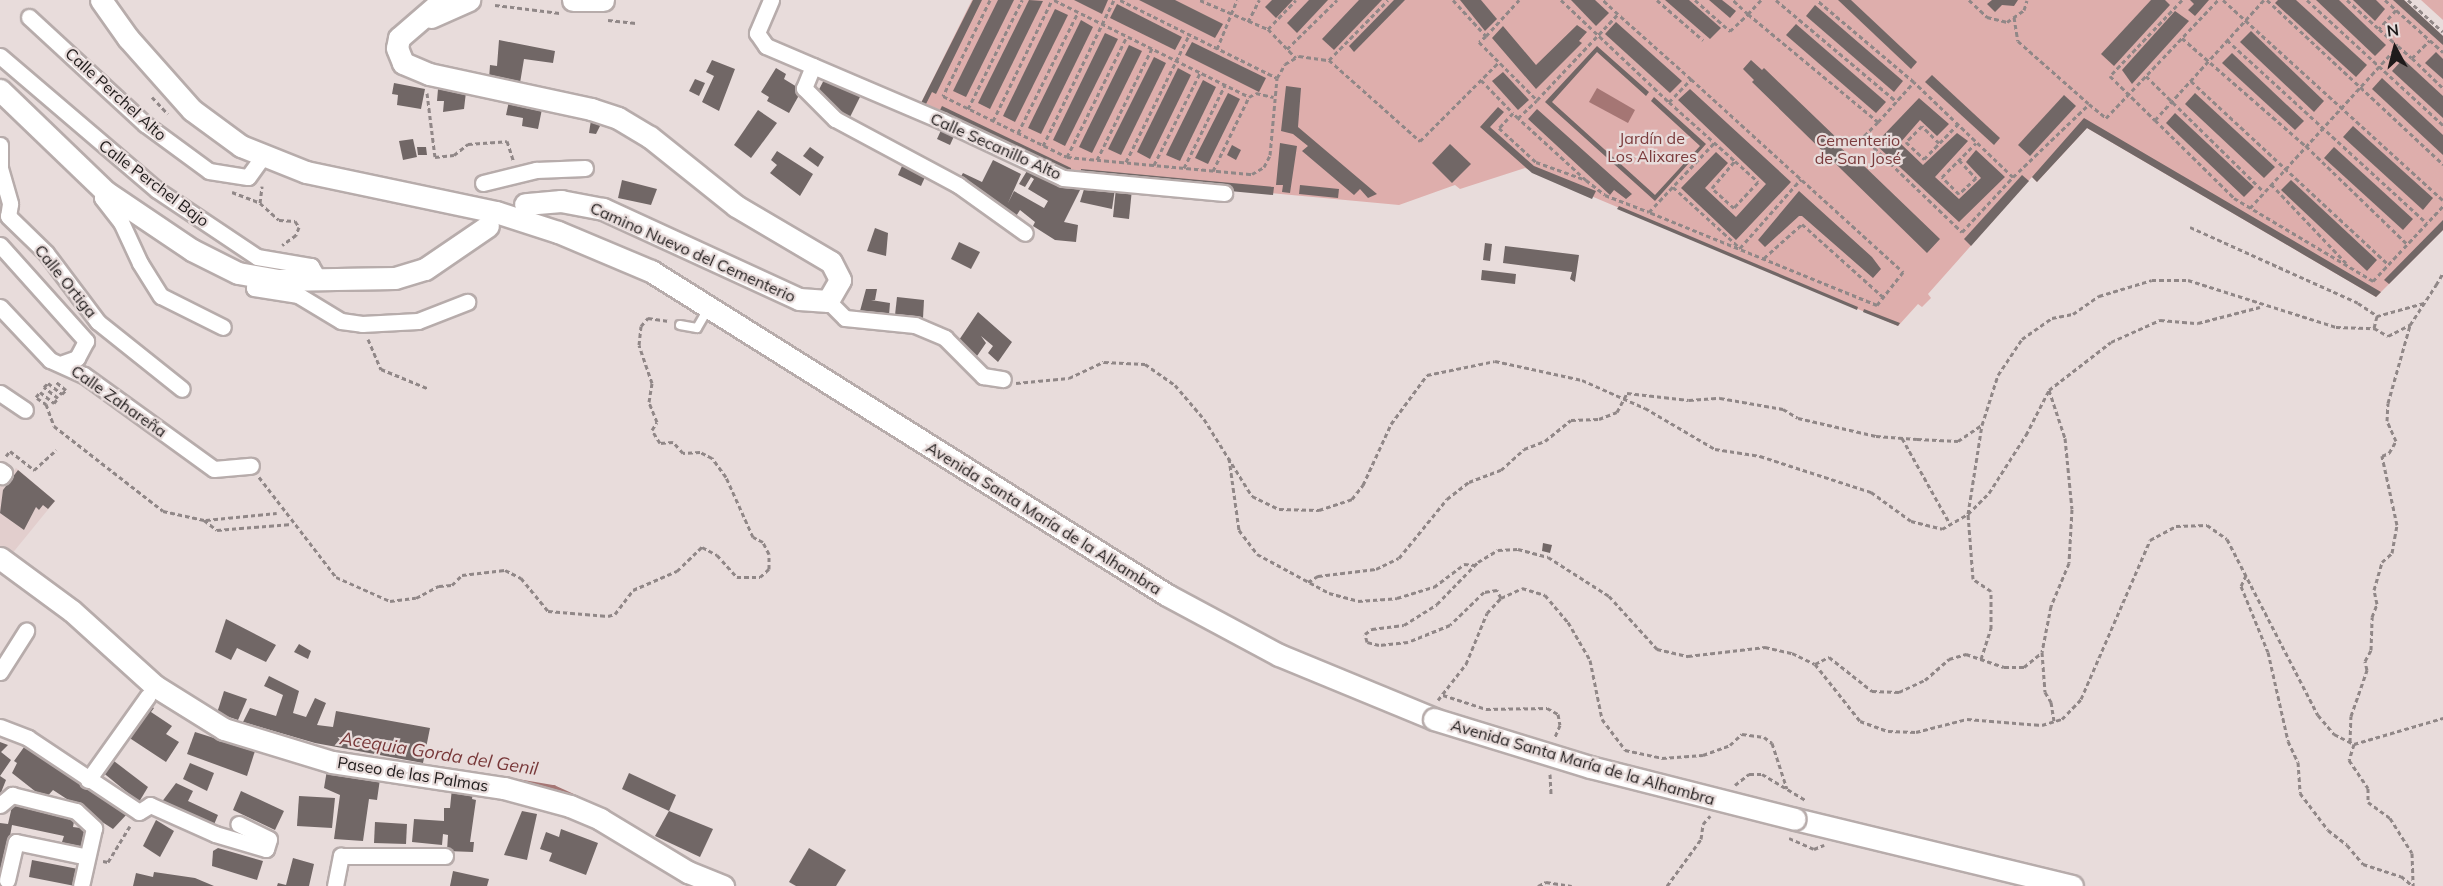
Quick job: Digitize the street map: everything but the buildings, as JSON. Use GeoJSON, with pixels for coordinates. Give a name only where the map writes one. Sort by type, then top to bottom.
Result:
{"type":"FeatureCollection","features":[{"type":"Feature","properties":{"kind":"street","name":"Avenida Santa María de la Alhambra"},"geometry":{"type":"LineString","coordinates":[[101,0],[135,46],[192,110],[220,133],[263,156],[306,172],[460,203],[538,225],[651,271],[711,306],[1167,595],[1279,655],[1430,717],[1590,767],[2072,886]]}},
{"type":"Feature","properties":{"kind":"street"},"geometry":{"type":"LineString","coordinates":[[443,0],[399,38],[397,48],[403,63],[412,69],[591,109],[633,126],[736,206],[831,262],[840,280],[828,301],[845,318],[915,325],[945,338],[983,376],[1003,379]]}},
{"type":"Feature","properties":{"kind":"street"},"geometry":{"type":"LineString","coordinates":[[414,24],[469,0]]}},
{"type":"Feature","properties":{"kind":"street"},"geometry":{"type":"LineString","coordinates":[[573,0],[603,0]]}},
{"type":"Feature","properties":{"kind":"street","name":"Calle Secanillo Alto"},"geometry":{"type":"LineString","coordinates":[[771,0],[757,33],[765,46],[1063,178],[1224,193]]}},
{"type":"Feature","properties":{"kind":"street","name":"Calle Perchel Alto"},"geometry":{"type":"LineString","coordinates":[[30,17],[145,124],[209,171],[223,175]]}},
{"type":"Feature","properties":{"kind":"street","name":"Calle Perchel Bajo"},"geometry":{"type":"LineString","coordinates":[[0,56],[158,190],[258,256],[311,266],[320,281]]}},
{"type":"Feature","properties":{"kind":"street"},"geometry":{"type":"LineString","coordinates":[[813,66],[804,88],[835,119],[958,185],[1025,233]]}},
{"type":"Feature","properties":{"kind":"street"},"geometry":{"type":"LineString","coordinates":[[0,90],[106,192],[192,250],[220,266],[256,278],[320,281],[395,278],[418,272],[488,226]]}},
{"type":"Feature","properties":{"kind":"street","name":"Calle Ortiga"},"geometry":{"type":"LineString","coordinates":[[0,145],[0,168],[10,204],[8,216],[46,253],[98,322],[182,389]]}},
{"type":"Feature","properties":{"kind":"street"},"geometry":{"type":"LineString","coordinates":[[223,175],[248,177],[263,156]]}},
{"type":"Feature","properties":{"kind":"street"},"geometry":{"type":"LineString","coordinates":[[483,183],[536,170],[585,168]]}},
{"type":"Feature","properties":{"kind":"street"},"geometry":{"type":"LineString","coordinates":[[106,192],[102,198],[121,222],[140,263],[161,296],[223,327]]}},
{"type":"Feature","properties":{"kind":"street","name":"Camino Nuevo del Cementerio"},"geometry":{"type":"LineString","coordinates":[[525,204],[561,201],[603,209],[782,294],[817,303],[828,301]]}},
{"type":"Feature","properties":{"kind":"street"},"geometry":{"type":"LineString","coordinates":[[0,245],[86,341],[76,358],[63,363]]}},
{"type":"Feature","properties":{"kind":"street"},"geometry":{"type":"LineString","coordinates":[[256,278],[254,288],[298,295],[341,321],[362,324],[417,321],[467,302]]}},
{"type":"Feature","properties":{"kind":"street","name":"Calle Zahareña"},"geometry":{"type":"LineString","coordinates":[[0,307],[50,360],[63,363],[214,469],[251,466]]}},
{"type":"Feature","properties":{"kind":"street"},"geometry":{"type":"LineString","coordinates":[[0,393],[25,410]]}},
{"type":"Feature","properties":{"kind":"street","name":"Paseo de las Palmas"},"geometry":{"type":"LineString","coordinates":[[0,558],[72,610],[155,686],[224,729],[332,762],[504,788],[570,806],[600,819],[688,872],[723,886]]}},
{"type":"Feature","properties":{"kind":"street"},"geometry":{"type":"LineString","coordinates":[[0,672],[26,631]]}},
{"type":"Feature","properties":{"kind":"street"},"geometry":{"type":"LineString","coordinates":[[88,780],[148,696]]}},
{"type":"Feature","properties":{"kind":"street"},"geometry":{"type":"LineString","coordinates":[[0,727],[28,738],[139,812],[150,805],[215,834],[266,849],[269,839],[237,824]]}},
{"type":"Feature","properties":{"kind":"street"},"geometry":{"type":"LineString","coordinates":[[0,805],[12,795],[76,811],[94,828],[85,857],[81,886]]}},
{"type":"Feature","properties":{"kind":"street"},"geometry":{"type":"LineString","coordinates":[[7,880],[16,842],[85,857]]}},
{"type":"Feature","properties":{"kind":"street"},"geometry":{"type":"LineString","coordinates":[[335,886],[341,856],[446,856]]}},
{"type":"Feature","properties":{"kind":"lane"},"geometry":{"type":"LineString","coordinates":[[680,325],[697,328],[711,306]]}},
{"type":"Feature","properties":{"kind":"path"},"geometry":{"type":"LineString","coordinates":[[990,0],[943,96],[1066,158],[1252,174],[1264,167],[1270,155],[1277,78],[1286,64],[1296,58],[1329,60],[1419,141],[1498,62]]}},
{"type":"Feature","properties":{"kind":"path"},"geometry":{"type":"LineString","coordinates":[[968,109],[1022,0]]}},
{"type":"Feature","properties":{"kind":"path"},"geometry":{"type":"LineString","coordinates":[[993,121],[1053,0],[1249,97]]}},
{"type":"Feature","properties":{"kind":"path"},"geometry":{"type":"LineString","coordinates":[[1043,146],[1114,0]]}},
{"type":"Feature","properties":{"kind":"path"},"geometry":{"type":"LineString","coordinates":[[1120,0],[1277,78]]}},
{"type":"Feature","properties":{"kind":"path"},"geometry":{"type":"LineString","coordinates":[[1202,0],[1229,15],[1268,29],[1296,58]]}},
{"type":"Feature","properties":{"kind":"path"},"geometry":{"type":"LineString","coordinates":[[1217,49],[1237,0]]}},
{"type":"Feature","properties":{"kind":"path"},"geometry":{"type":"LineString","coordinates":[[1248,22],[1259,0]]}},
{"type":"Feature","properties":{"kind":"path"},"geometry":{"type":"LineString","coordinates":[[1268,29],[1296,0]]}},
{"type":"Feature","properties":{"kind":"path"},"geometry":{"type":"LineString","coordinates":[[1287,49],[1337,0]]}},
{"type":"Feature","properties":{"kind":"path"},"geometry":{"type":"LineString","coordinates":[[1329,60],[1388,0]]}},
{"type":"Feature","properties":{"kind":"path"},"geometry":{"type":"LineString","coordinates":[[1453,0],[1486,36]]}},
{"type":"Feature","properties":{"kind":"path"},"geometry":{"type":"LineString","coordinates":[[1519,0],[1479,42],[1537,100]]}},
{"type":"Feature","properties":{"kind":"path"},"geometry":{"type":"LineString","coordinates":[[1561,0],[1669,102],[1736,161],[1758,182],[1734,208],[1712,188],[1736,161]]}},
{"type":"Feature","properties":{"kind":"path"},"geometry":{"type":"LineString","coordinates":[[1481,79],[1518,118],[1605,195],[1877,305],[1903,272],[1603,0]]}},
{"type":"Feature","properties":{"kind":"path"},"geometry":{"type":"LineString","coordinates":[[1657,0],[1703,40]]}},
{"type":"Feature","properties":{"kind":"path"},"geometry":{"type":"LineString","coordinates":[[1695,0],[1730,31],[1761,0]]}},
{"type":"Feature","properties":{"kind":"path"},"geometry":{"type":"LineString","coordinates":[[1733,0],[1878,122]]}},
{"type":"Feature","properties":{"kind":"path"},"geometry":{"type":"LineString","coordinates":[[1776,0],[1897,102]]}},
{"type":"Feature","properties":{"kind":"path"},"geometry":{"type":"LineString","coordinates":[[1816,0],[1914,82],[2013,177]]}},
{"type":"Feature","properties":{"kind":"path"},"geometry":{"type":"LineString","coordinates":[[1969,0],[1987,17],[2007,22],[2024,10],[2026,0]]}},
{"type":"Feature","properties":{"kind":"path"},"geometry":{"type":"LineString","coordinates":[[2182,0],[2110,76],[2234,198],[2373,281],[2443,206]]}},
{"type":"Feature","properties":{"kind":"path"},"geometry":{"type":"LineString","coordinates":[[2014,17],[2018,41],[2106,118],[2218,0]]}},
{"type":"Feature","properties":{"kind":"path"},"geometry":{"type":"LineString","coordinates":[[2223,0],[2443,200]]}},
{"type":"Feature","properties":{"kind":"path"},"geometry":{"type":"LineString","coordinates":[[2155,120],[2265,0],[2443,164]]}},
{"type":"Feature","properties":{"kind":"path"},"geometry":{"type":"LineString","coordinates":[[2307,0],[2443,125]]}},
{"type":"Feature","properties":{"kind":"path"},"geometry":{"type":"LineString","coordinates":[[2347,0],[2443,88]]}},
{"type":"Feature","properties":{"kind":"path"},"geometry":{"type":"LineString","coordinates":[[2385,0],[2443,52]]}},
{"type":"Feature","properties":{"kind":"path"},"geometry":{"type":"LineString","coordinates":[[2408,0],[2443,32]]}},
{"type":"Feature","properties":{"kind":"path"},"geometry":{"type":"LineString","coordinates":[[2379,29],[2396,10]]}},
{"type":"Feature","properties":{"kind":"path"},"geometry":{"type":"LineString","coordinates":[[1018,134],[1078,12]]}},
{"type":"Feature","properties":{"kind":"path"},"geometry":{"type":"LineString","coordinates":[[1518,118],[1618,14]]}},
{"type":"Feature","properties":{"kind":"path"},"geometry":{"type":"LineString","coordinates":[[1126,162],[1189,34]]}},
{"type":"Feature","properties":{"kind":"path"},"geometry":{"type":"LineString","coordinates":[[1066,158],[1127,36]]}},
{"type":"Feature","properties":{"kind":"path"},"geometry":{"type":"LineString","coordinates":[[2182,38],[2306,146],[2407,244]]}},
{"type":"Feature","properties":{"kind":"path"},"geometry":{"type":"LineString","coordinates":[[2228,40],[2427,223]]}},
{"type":"Feature","properties":{"kind":"path"},"geometry":{"type":"LineString","coordinates":[[2412,58],[2430,40]]}},
{"type":"Feature","properties":{"kind":"path"},"geometry":{"type":"LineString","coordinates":[[2250,208],[2398,46]]}},
{"type":"Feature","properties":{"kind":"path"},"geometry":{"type":"LineString","coordinates":[[1096,160],[1152,48]]}},
{"type":"Feature","properties":{"kind":"path"},"geometry":{"type":"LineString","coordinates":[[1154,165],[1200,73]]}},
{"type":"Feature","properties":{"kind":"path"},"geometry":{"type":"LineString","coordinates":[[2146,76],[2264,192]]}},
{"type":"Feature","properties":{"kind":"path"},"geometry":{"type":"LineString","coordinates":[[1669,102],[1690,79]]}},
{"type":"Feature","properties":{"kind":"path"},"geometry":{"type":"LineString","coordinates":[[2191,81],[2388,264]]}},
{"type":"Feature","properties":{"kind":"path"},"geometry":{"type":"LineString","coordinates":[[1914,82],[1863,137],[1962,232],[2013,177],[2089,104]]}},
{"type":"Feature","properties":{"kind":"path"},"geometry":{"type":"LineString","coordinates":[[426,85],[435,157],[454,155],[468,144],[507,141],[514,161]]}},
{"type":"Feature","properties":{"kind":"path"},"geometry":{"type":"LineString","coordinates":[[1184,168],[1225,85]]}},
{"type":"Feature","properties":{"kind":"path"},"geometry":{"type":"LineString","coordinates":[[1213,171],[1249,97],[1256,93],[1274,97]]}},
{"type":"Feature","properties":{"kind":"path"},"geometry":{"type":"LineString","coordinates":[[1513,113],[1499,128],[1536,162],[1586,180]]}},
{"type":"Feature","properties":{"kind":"path"},"geometry":{"type":"LineString","coordinates":[[1939,143],[1922,126],[1906,142],[1924,159],[1958,124]]}},
{"type":"Feature","properties":{"kind":"path"},"geometry":{"type":"LineString","coordinates":[[1959,160],[1976,178],[1959,194],[1942,177],[1976,142]]}},
{"type":"Feature","properties":{"kind":"path"},"geometry":{"type":"LineString","coordinates":[[1649,212],[1714,143]]}},
{"type":"Feature","properties":{"kind":"path"},"geometry":{"type":"LineString","coordinates":[[1226,144],[1231,147]]}},
{"type":"Feature","properties":{"kind":"path"},"geometry":{"type":"LineString","coordinates":[[223,175],[224,186],[234,193],[255,200],[279,220],[295,221],[299,226],[296,235],[282,245],[264,249],[258,256]]}},
{"type":"Feature","properties":{"kind":"path"},"geometry":{"type":"LineString","coordinates":[[1740,248],[1801,179]]}},
{"type":"Feature","properties":{"kind":"path"},"geometry":{"type":"LineString","coordinates":[[2271,184],[2351,268]]}},
{"type":"Feature","properties":{"kind":"path"},"geometry":{"type":"LineString","coordinates":[[1673,186],[1740,248]]}},
{"type":"Feature","properties":{"kind":"path"},"geometry":{"type":"LineString","coordinates":[[1764,258],[1802,224],[1884,297]]}},
{"type":"Feature","properties":{"kind":"path"},"geometry":{"type":"LineString","coordinates":[[2190,227],[2358,303],[2377,316],[2424,303]]}},
{"type":"Feature","properties":{"kind":"path"},"geometry":{"type":"LineString","coordinates":[[2350,742],[2351,716],[2367,670],[2365,661],[2371,651],[2372,617],[2377,604],[2374,590],[2382,562],[2392,553],[2397,525],[2382,456],[2389,453],[2396,441],[2387,420],[2388,403],[2409,325],[2443,273]]}},
{"type":"Feature","properties":{"kind":"path"},"geometry":{"type":"LineString","coordinates":[[1981,659],[1990,629],[1991,591],[1973,579],[1968,514],[1982,425],[1998,375],[2022,339],[2052,318],[2073,314],[2099,296],[2152,280],[2188,280],[2262,306],[2336,327],[2374,328],[2388,336],[2409,325]]}},
{"type":"Feature","properties":{"kind":"path"},"geometry":{"type":"LineString","coordinates":[[1003,379],[1018,383],[1069,378],[1104,362],[1145,364],[1175,385],[1229,457],[1252,495],[1279,509],[1319,510],[1352,499],[1363,485],[1391,424],[1427,375],[1495,361],[1582,380],[1623,398],[1716,449],[1760,456],[1871,492],[1911,521],[1942,528],[1968,514],[1989,493],[2049,390],[2111,342],[2160,320],[2198,323],[2262,306]]}},
{"type":"Feature","properties":{"kind":"path"},"geometry":{"type":"LineString","coordinates":[[2374,328],[2377,316]]}},
{"type":"Feature","properties":{"kind":"path"},"geometry":{"type":"LineString","coordinates":[[251,466],[292,524],[302,530],[313,551],[336,577],[390,601],[416,598],[439,586],[452,585],[462,575],[505,570],[521,578],[548,611],[586,617],[608,616],[615,614],[633,590],[677,571],[702,547],[717,555],[737,577],[760,577],[769,569],[769,554],[763,542],[753,537],[726,477],[712,458],[700,452],[683,453],[673,442],[660,443],[652,430],[657,422],[649,402],[652,383],[639,345],[641,326],[648,318],[680,325]]}},
{"type":"Feature","properties":{"kind":"path"},"geometry":{"type":"LineString","coordinates":[[362,324],[381,369],[427,388]]}},
{"type":"Feature","properties":{"kind":"path"},"geometry":{"type":"LineString","coordinates":[[25,410],[40,392],[54,403],[58,398],[44,387],[48,383],[62,394],[66,390],[51,379],[53,376],[70,385]]}},
{"type":"Feature","properties":{"kind":"path"},"geometry":{"type":"LineString","coordinates":[[2049,390],[2065,438],[2072,509],[2069,563],[2051,606],[2042,652],[2045,692],[2051,702],[2054,721]]}},
{"type":"Feature","properties":{"kind":"path"},"geometry":{"type":"LineString","coordinates":[[27,392],[46,404],[54,426],[141,497],[162,511],[204,520],[277,513]]}},
{"type":"Feature","properties":{"kind":"path"},"geometry":{"type":"LineString","coordinates":[[1308,582],[1318,576],[1376,569],[1399,558],[1447,499],[1469,482],[1502,470],[1524,449],[1545,441],[1571,420],[1599,418],[1617,412],[1627,393],[1689,400],[1720,398],[1783,409],[1798,418],[1902,438],[1958,441],[1982,425]]}},
{"type":"Feature","properties":{"kind":"path"},"geometry":{"type":"LineString","coordinates":[[1902,438],[1950,524]]}},
{"type":"Feature","properties":{"kind":"path"},"geometry":{"type":"LineString","coordinates":[[0,458],[10,451],[34,470],[56,450]]}},
{"type":"Feature","properties":{"kind":"path"},"geometry":{"type":"LineString","coordinates":[[1229,457],[1239,530],[1257,554],[1308,582],[1358,601],[1397,598],[1434,587],[1464,564],[1475,565]]}},
{"type":"Feature","properties":{"kind":"path"},"geometry":{"type":"LineString","coordinates":[[204,520],[217,530],[292,524]]}},
{"type":"Feature","properties":{"kind":"path"},"geometry":{"type":"LineString","coordinates":[[1501,598],[1497,590],[1484,592],[1450,625],[1408,642],[1379,645],[1367,642],[1365,634],[1372,629],[1404,626],[1437,604],[1475,565],[1498,550],[1518,549],[1548,557],[1609,596],[1657,649],[1688,656],[1765,647],[1792,653],[1815,664],[1860,721],[1888,731],[1916,732],[1967,719],[2042,725],[2062,719],[2081,699],[2150,540],[2176,526],[2207,525],[2228,539],[2318,715],[2334,734],[2354,744],[2443,718]]}},
{"type":"Feature","properties":{"kind":"path"},"geometry":{"type":"LineString","coordinates":[[2246,574],[2241,586],[2268,652],[2288,741],[2298,762],[2300,793],[2328,830],[2347,845],[2363,864],[2401,876],[2413,886]]}},
{"type":"Feature","properties":{"kind":"path"},"geometry":{"type":"LineString","coordinates":[[1430,717],[1443,694],[1466,664],[1487,613],[1501,598],[1522,588],[1545,595],[1568,622],[1590,660],[1602,719],[1625,750],[1662,758],[1703,755],[1730,745],[1742,734],[1764,737],[1772,743],[1787,789]]}},
{"type":"Feature","properties":{"kind":"path"},"geometry":{"type":"LineString","coordinates":[[1815,664],[1828,657],[1872,691],[1899,692],[1925,680],[1949,659],[1966,654],[2004,666],[2024,667],[2042,652]]}},
{"type":"Feature","properties":{"kind":"path"},"geometry":{"type":"LineString","coordinates":[[1443,694],[1486,709],[1547,708],[1558,714],[1560,725],[1554,739]]}},
{"type":"Feature","properties":{"kind":"path"},"geometry":{"type":"LineString","coordinates":[[2354,744],[2349,760],[2368,788],[2368,802],[2390,818],[2412,853],[2413,886]]}},
{"type":"Feature","properties":{"kind":"path"},"geometry":{"type":"LineString","coordinates":[[1550,774],[1551,796]]}},
{"type":"Feature","properties":{"kind":"path"},"geometry":{"type":"LineString","coordinates":[[1733,787],[1749,774],[1762,774],[1820,811],[1830,827]]}},
{"type":"Feature","properties":{"kind":"path"},"geometry":{"type":"LineString","coordinates":[[108,862],[139,812]]}},
{"type":"Feature","properties":{"kind":"path"},"geometry":{"type":"LineString","coordinates":[[1667,886],[1701,839],[1703,824],[1713,812]]}},
{"type":"Feature","properties":{"kind":"path"},"geometry":{"type":"LineString","coordinates":[[1538,886],[1546,882],[1572,886]]}},
{"type":"Feature","properties":{"kind":"shaded area"},"geometry":{"type":"Polygon","coordinates":[[[1597,88],[1635,110],[1628,123],[1589,102],[1597,88]]]}},
{"type":"Feature","properties":{"kind":"shaded area"},"geometry":{"type":"Polygon","coordinates":[[[16,468],[55,501],[11,555],[0,547],[0,487],[16,468]]]}},
{"type":"Feature","properties":{"kind":"green space","name":"Cementerio de San José"},"geometry":{"type":"Polygon","coordinates":[[[972,0],[2404,0],[2443,36],[2443,230],[2376,297],[2087,128],[2037,182],[2032,177],[1928,294],[1931,298],[1922,307],[1918,304],[1898,326],[1525,168],[1460,189],[1455,185],[1399,205],[1063,174],[921,103],[972,0]]]}},
{"type":"Feature","properties":{"kind":"green space"},"geometry":{"type":"Polygon","coordinates":[[[2421,0],[2443,0],[2443,20],[2421,0]]]}},
{"type":"Feature","properties":{"kind":"waterway","name":"Acequia Gorda del Genil"},"geometry":{"type":"LineString","coordinates":[[511,780],[553,787],[595,806]]}},
{"type":"Feature","properties":{"kind":"park label","name":"Jardín de Los Alixares"},"geometry":{"type":"Point","coordinates":[1652,147]}}]}
